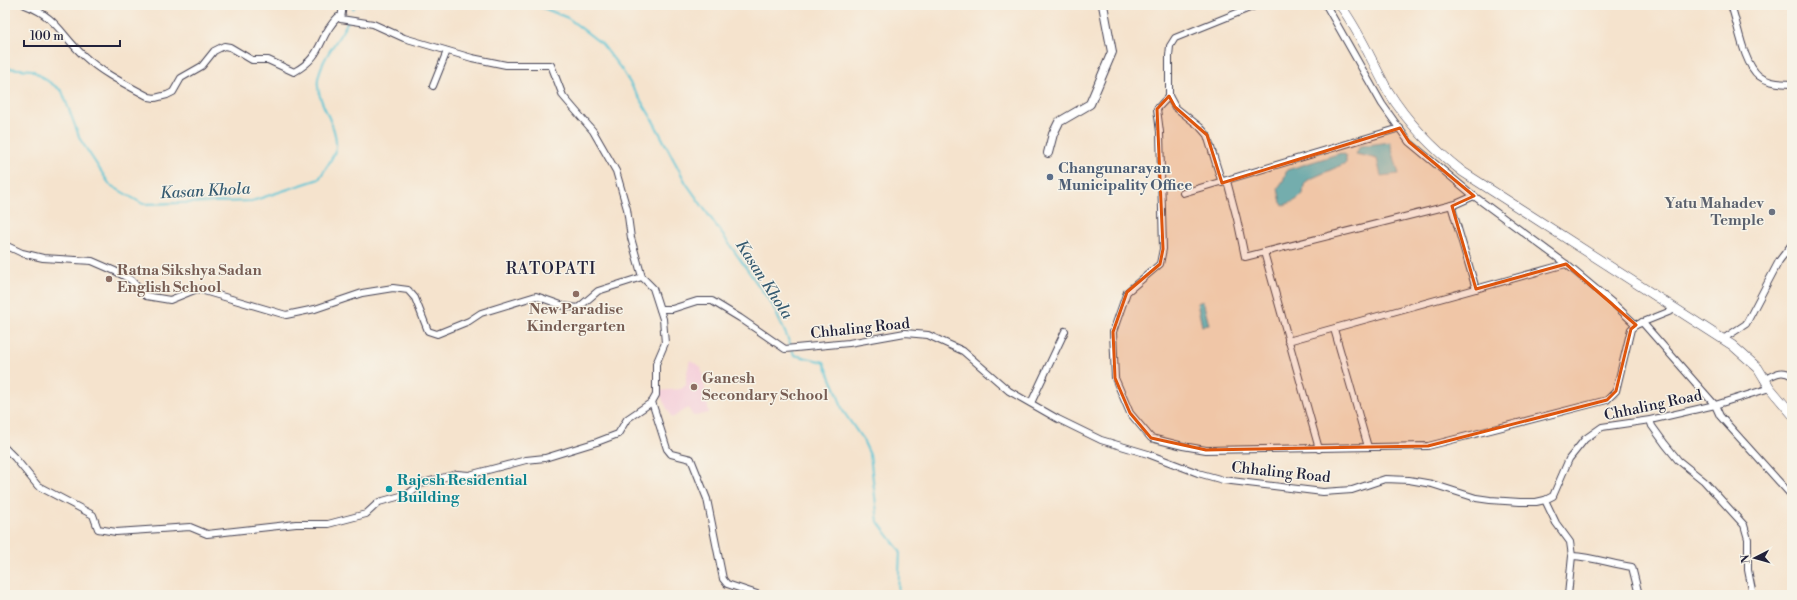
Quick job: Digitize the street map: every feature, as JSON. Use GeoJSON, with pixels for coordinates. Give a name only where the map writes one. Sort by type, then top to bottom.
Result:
{"type":"FeatureCollection","features":[{"type":"Feature","properties":{"kind":"main road"},"geometry":{"type":"LineString","coordinates":[[1340,5],[1360,36],[1399,108],[1435,150],[1463,172],[1723,339],[1758,368],[1764,380],[1792,414]]}},
{"type":"Feature","properties":{"kind":"street"},"geometry":{"type":"LineString","coordinates":[[5,448],[38,486],[93,515],[98,529],[116,532],[190,527],[208,534],[296,524],[328,524],[366,514],[379,502],[408,494],[422,482],[457,474],[468,475],[526,460],[545,458],[618,434],[627,419],[652,402],[656,395],[656,364],[665,343],[663,319],[653,288],[642,277],[631,238],[627,209],[616,171],[593,131],[563,96],[551,65],[506,65],[447,51],[404,38],[373,24],[341,20],[338,17],[328,26],[315,56],[305,66],[294,72],[268,60],[252,60],[230,47],[224,46],[214,51],[202,66],[181,78],[172,92],[167,96],[155,98],[149,97],[99,68],[83,56],[56,23],[40,11],[25,5]]}},
{"type":"Feature","properties":{"kind":"street"},"geometry":{"type":"LineString","coordinates":[[341,20],[343,5]]}},
{"type":"Feature","properties":{"kind":"street"},"geometry":{"type":"LineString","coordinates":[[1048,153],[1053,134],[1059,122],[1090,104],[1112,52],[1103,5]]}},
{"type":"Feature","properties":{"kind":"street"},"geometry":{"type":"LineString","coordinates":[[1257,5],[1175,38],[1170,46],[1169,56],[1169,96],[1175,107],[1200,127],[1207,135],[1241,232],[1245,256],[1451,205],[1474,196]]}},
{"type":"Feature","properties":{"kind":"street"},"geometry":{"type":"LineString","coordinates":[[1326,5],[1382,104],[1409,142],[1474,196],[1566,264],[1639,324],[1715,405],[1720,416],[1792,496]]}},
{"type":"Feature","properties":{"kind":"street"},"geometry":{"type":"LineString","coordinates":[[1731,5],[1739,35],[1754,70],[1759,76],[1768,81],[1792,84]]}},
{"type":"Feature","properties":{"kind":"street"},"geometry":{"type":"LineString","coordinates":[[433,86],[447,51]]}},
{"type":"Feature","properties":{"kind":"street"},"geometry":{"type":"LineString","coordinates":[[1169,96],[1157,109],[1160,132],[1163,249],[1160,264],[1127,292],[1113,332],[1116,378],[1130,413],[1151,438],[1206,450],[1428,446],[1607,400],[1616,391],[1631,329],[1639,324],[1676,309]]}},
{"type":"Feature","properties":{"kind":"street"},"geometry":{"type":"LineString","coordinates":[[1183,194],[1400,128]]}},
{"type":"Feature","properties":{"kind":"street"},"geometry":{"type":"LineString","coordinates":[[1451,205],[1476,289]]}},
{"type":"Feature","properties":{"kind":"street"},"geometry":{"type":"LineString","coordinates":[[5,244],[22,252],[43,258],[92,261],[116,271],[131,280],[146,296],[170,300],[197,289],[286,315],[315,309],[362,293],[392,288],[408,290],[415,298],[428,331],[437,334],[469,321],[480,313],[536,296],[564,306],[578,308],[598,291],[642,277]]}},
{"type":"Feature","properties":{"kind":"street"},"geometry":{"type":"LineString","coordinates":[[1723,339],[1746,324],[1779,261],[1792,244]]}},
{"type":"Feature","properties":{"kind":"street"},"geometry":{"type":"LineString","coordinates":[[1264,252],[1319,448]]}},
{"type":"Feature","properties":{"kind":"street"},"geometry":{"type":"LineString","coordinates":[[1288,341],[1566,264]]}},
{"type":"Feature","properties":{"kind":"street","name":"Chhaling Road"},"geometry":{"type":"LineString","coordinates":[[660,309],[672,309],[697,301],[712,301],[740,318],[784,349],[849,343],[905,333],[928,335],[962,351],[1009,391],[1058,419],[1101,440],[1148,454],[1198,473],[1223,480],[1323,492],[1352,490],[1385,479],[1409,480],[1490,500],[1536,502],[1545,500],[1553,496],[1569,459],[1585,439],[1602,427],[1650,420],[1715,405],[1770,388]]}},
{"type":"Feature","properties":{"kind":"street"},"geometry":{"type":"LineString","coordinates":[[1334,329],[1368,447]]}},
{"type":"Feature","properties":{"kind":"street"},"geometry":{"type":"LineString","coordinates":[[1031,403],[1065,331]]}},
{"type":"Feature","properties":{"kind":"street"},"geometry":{"type":"LineString","coordinates":[[1764,380],[1779,372],[1787,373],[1792,376]]}},
{"type":"Feature","properties":{"kind":"street"},"geometry":{"type":"LineString","coordinates":[[652,402],[667,449],[671,454],[691,459],[694,466],[707,500],[723,579],[727,584],[760,595]]}},
{"type":"Feature","properties":{"kind":"street"},"geometry":{"type":"LineString","coordinates":[[1650,420],[1652,426],[1678,460],[1704,481],[1744,525],[1748,539],[1748,570],[1753,595]]}},
{"type":"Feature","properties":{"kind":"street"},"geometry":{"type":"LineString","coordinates":[[1545,500],[1556,523],[1570,542],[1572,556],[1568,595]]}},
{"type":"Feature","properties":{"kind":"street"},"geometry":{"type":"LineString","coordinates":[[1572,556],[1632,567],[1639,595]]}},
{"type":"Feature","properties":{"kind":"highlighted area"},"geometry":{"type":"Polygon","coordinates":[[[1169,96],[1175,107],[1207,135],[1222,183],[1400,128],[1409,142],[1474,196],[1452,206],[1476,289],[1566,264],[1636,325],[1631,329],[1616,391],[1607,400],[1428,446],[1206,450],[1151,438],[1130,413],[1115,378],[1113,332],[1127,292],[1160,264],[1163,249],[1157,109],[1169,96]]]}},
{"type":"Feature","properties":{"kind":"shaded area","name":"Ganesh Secondary School"},"geometry":{"type":"Polygon","coordinates":[[[690,360],[701,367],[709,413],[693,416],[688,408],[672,418],[658,391],[681,389],[686,385],[686,377],[690,360]]]}},
{"type":"Feature","properties":{"kind":"water"},"geometry":{"type":"Polygon","coordinates":[[[1390,142],[1399,174],[1381,176],[1377,159],[1356,154],[1360,146],[1390,142]]]}},
{"type":"Feature","properties":{"kind":"water"},"geometry":{"type":"Polygon","coordinates":[[[1341,153],[1346,155],[1346,163],[1308,180],[1304,185],[1303,194],[1299,198],[1283,205],[1281,203],[1278,188],[1283,181],[1287,170],[1341,153]]]}},
{"type":"Feature","properties":{"kind":"water"},"geometry":{"type":"Polygon","coordinates":[[[1203,301],[1209,325],[1202,326],[1197,303],[1203,301]]]}},
{"type":"Feature","properties":{"kind":"waterway","name":"Kasan Khola"},"geometry":{"type":"LineString","coordinates":[[353,9],[355,5]]}},
{"type":"Feature","properties":{"kind":"waterway","name":"Kasan Khola"},"geometry":{"type":"LineString","coordinates":[[503,5],[509,5]]}},
{"type":"Feature","properties":{"kind":"waterway","name":"Kasan Khola"},"geometry":{"type":"LineString","coordinates":[[536,5],[568,18],[602,44],[622,70],[651,117],[686,183],[773,306],[794,355],[824,362],[843,411],[863,440],[870,455],[878,522],[900,551],[898,595]]}},
{"type":"Feature","properties":{"kind":"waterway","name":"Kasan Khola"},"geometry":{"type":"LineString","coordinates":[[5,68],[32,70],[62,91],[80,139],[110,185],[143,204],[252,201],[319,179],[332,159],[336,147],[336,138],[334,129],[320,96],[318,79],[320,70],[328,54],[350,16]]}},
{"type":"Feature","properties":{"kind":"place","name":"Changunarayan Municipality Office"},"geometry":{"type":"Point","coordinates":[1050,177]}},
{"type":"Feature","properties":{"kind":"place","name":"Yatu Mahadev Temple"},"geometry":{"type":"Point","coordinates":[1772,212]}},
{"type":"Feature","properties":{"kind":"place","name":"Ratna Sikshya Sadan English School"},"geometry":{"type":"Point","coordinates":[109,279]}},
{"type":"Feature","properties":{"kind":"place","name":"New Paradise Kindergarten"},"geometry":{"type":"Point","coordinates":[576,294]}},
{"type":"Feature","properties":{"kind":"place","name":"Ganesh Secondary School"},"geometry":{"type":"Point","coordinates":[694,387]}},
{"type":"Feature","properties":{"kind":"place","name":"Rajesh Residential Building"},"geometry":{"type":"Point","coordinates":[389,489]}},
{"type":"Feature","properties":{"kind":"district","name":"RATOPATI"},"geometry":{"type":"Point","coordinates":[551,268]}}]}
